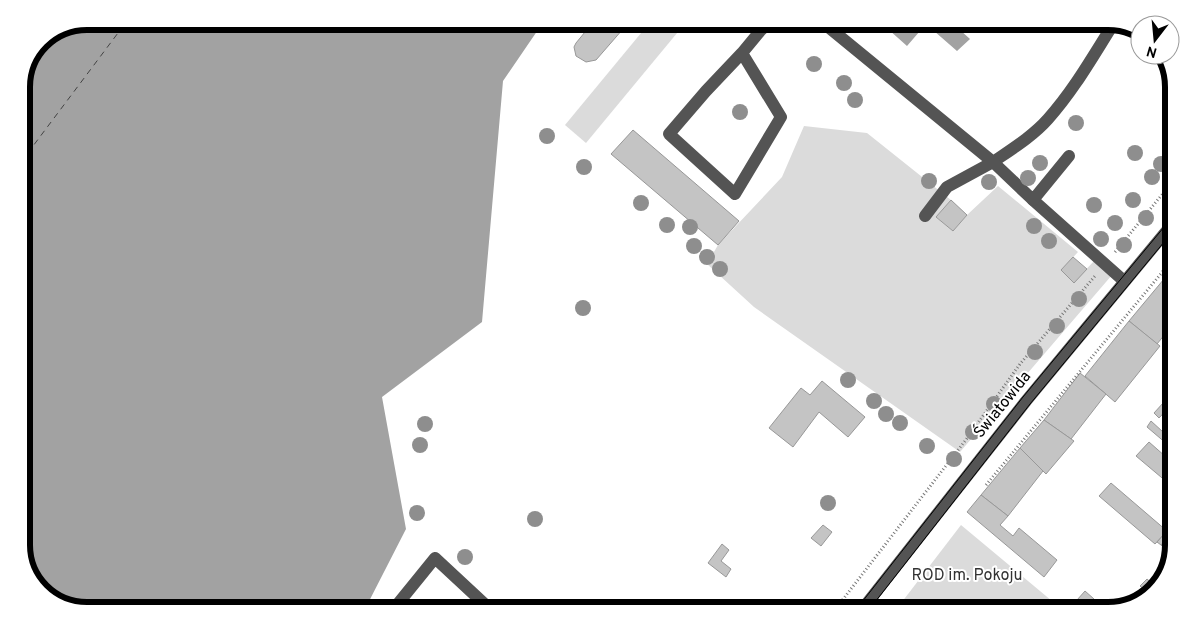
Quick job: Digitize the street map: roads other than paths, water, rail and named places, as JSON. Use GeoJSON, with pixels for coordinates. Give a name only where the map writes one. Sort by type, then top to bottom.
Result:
{"type":"FeatureCollection","features":[{"type":"Feature","properties":{"kind":"street"},"geometry":{"type":"LineString","coordinates":[[742,53],[781,116],[735,194],[670,134],[761,30]]}},
{"type":"Feature","properties":{"kind":"street"},"geometry":{"type":"LineString","coordinates":[[832,30],[993,162],[1124,282]]}},
{"type":"Feature","properties":{"kind":"street"},"geometry":{"type":"LineString","coordinates":[[925,216],[947,187],[993,162],[1016,146],[1046,120],[1071,91],[1109,30]]}},
{"type":"Feature","properties":{"kind":"street"},"geometry":{"type":"LineString","coordinates":[[1033,200],[1069,156]]}},
{"type":"Feature","properties":{"kind":"street","name":"Światowida"},"geometry":{"type":"LineString","coordinates":[[868,602],[1026,401],[1165,233]]}},
{"type":"Feature","properties":{"kind":"street"},"geometry":{"type":"LineString","coordinates":[[399,602],[435,558],[482,602]]}},
{"type":"Feature","properties":{"kind":"tram line"},"geometry":{"type":"LineString","coordinates":[[862,602],[1023,397],[1165,226]]}},
{"type":"Feature","properties":{"kind":"tram line"},"geometry":{"type":"LineString","coordinates":[[875,602],[1030,404],[1165,241]]}},
{"type":"Feature","properties":{"kind":"park label","name":"ROD im. Pokoju"},"geometry":{"type":"Point","coordinates":[967,576]}}]}
